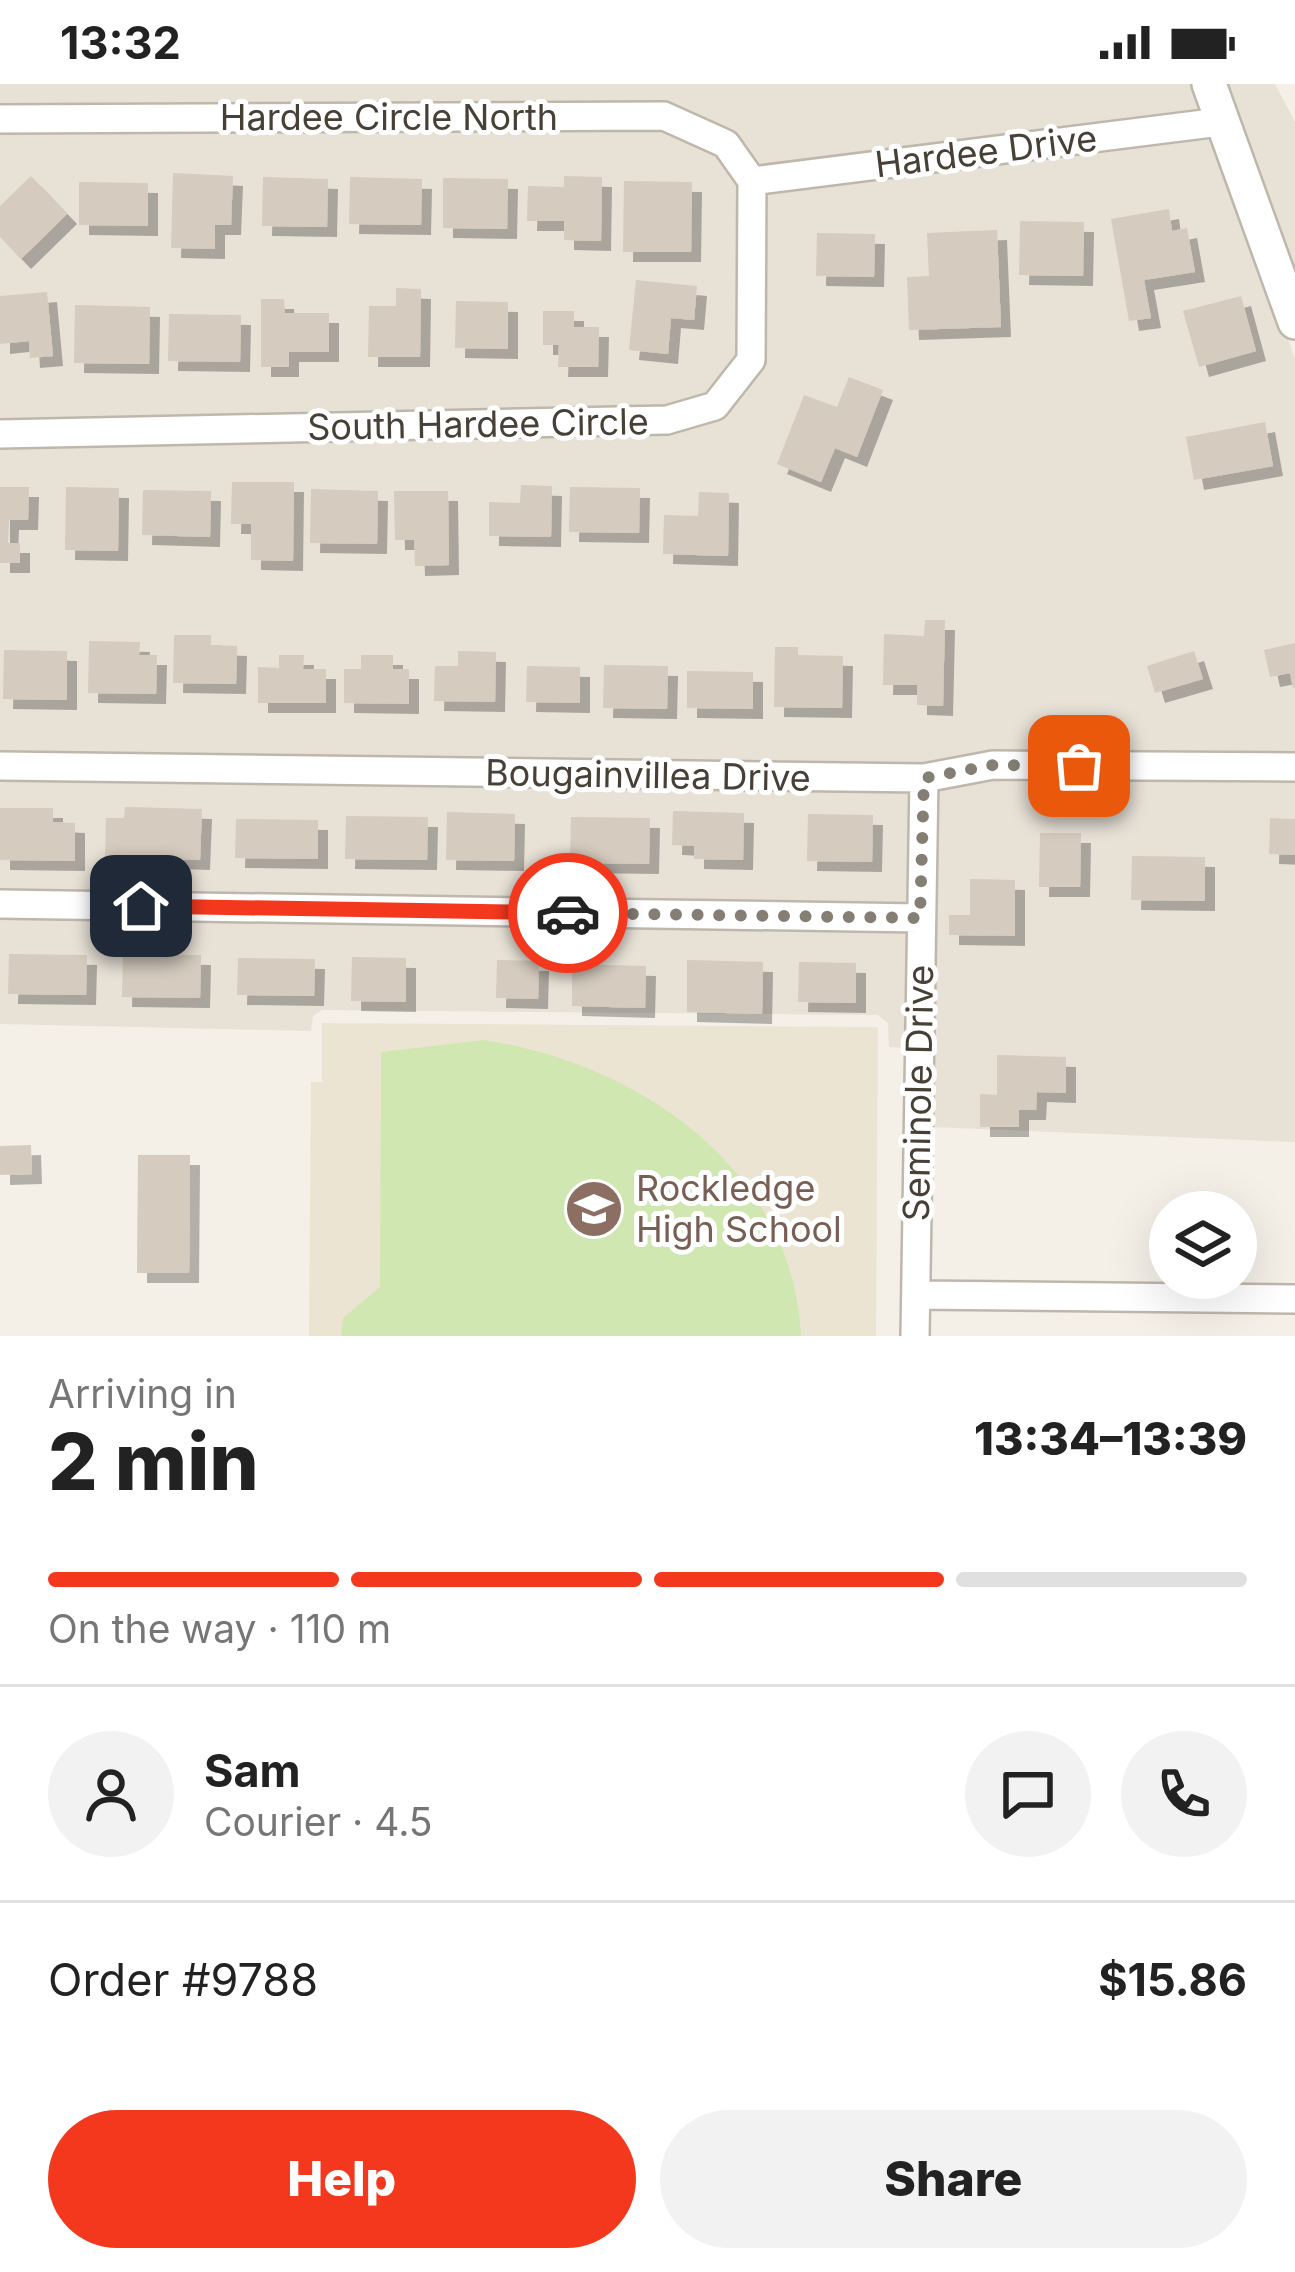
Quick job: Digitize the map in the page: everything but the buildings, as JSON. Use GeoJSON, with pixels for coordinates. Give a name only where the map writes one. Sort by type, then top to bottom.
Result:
{"type":"FeatureCollection","features":[{"type":"Feature","properties":{"kind":"street"},"geometry":{"type":"LineString","coordinates":[[1209,84],[1295,322]]}},
{"type":"Feature","properties":{"kind":"street","name":"Hardee Circle North"},"geometry":{"type":"LineString","coordinates":[[0,119],[664,116],[726,145],[752,181]]}},
{"type":"Feature","properties":{"kind":"street","name":"Hardee Drive"},"geometry":{"type":"LineString","coordinates":[[752,181],[1220,122]]}},
{"type":"Feature","properties":{"kind":"street","name":"South Hardee Circle"},"geometry":{"type":"LineString","coordinates":[[0,434],[667,420],[715,406],[752,360],[752,181]]}},
{"type":"Feature","properties":{"kind":"street","name":"Bougainvillea Drive"},"geometry":{"type":"LineString","coordinates":[[0,766],[924,778],[993,765],[1295,767]]}},
{"type":"Feature","properties":{"kind":"street","name":"Seminole Drive"},"geometry":{"type":"LineString","coordinates":[[915,1336],[924,778]]}},
{"type":"Feature","properties":{"kind":"street"},"geometry":{"type":"LineString","coordinates":[[0,904],[920,918]]}},
{"type":"Feature","properties":{"kind":"street"},"geometry":{"type":"LineString","coordinates":[[916,1295],[1295,1299]]}},
{"type":"Feature","properties":{"kind":"shaded area"},"geometry":{"type":"Polygon","coordinates":[[[0,84],[1196,84],[1203,110],[758,165],[731,131],[664,102],[0,104],[0,84]]]}},
{"type":"Feature","properties":{"kind":"shaded area"},"geometry":{"type":"Polygon","coordinates":[[[1223,84],[1275,84],[1295,122],[1295,285],[1223,84]]]}},
{"type":"Feature","properties":{"kind":"shaded area"},"geometry":{"type":"Polygon","coordinates":[[[661,130],[718,156],[740,186],[738,354],[708,393],[666,406],[0,420],[0,133],[661,130]]]}},
{"type":"Feature","properties":{"kind":"shaded area"},"geometry":{"type":"Polygon","coordinates":[[[1212,138],[1295,358],[1295,753],[994,750],[923,764],[0,751],[0,449],[670,434],[725,416],[761,369],[765,194],[1212,138]]]}},
{"type":"Feature","properties":{"kind":"shaded area"},"geometry":{"type":"Polygon","coordinates":[[[994,779],[1295,782],[1295,1142],[931,1127],[936,790],[994,779]]]}},
{"type":"Feature","properties":{"kind":"shaded area"},"geometry":{"type":"Polygon","coordinates":[[[0,780],[911,792],[908,903],[0,890],[0,780]]]}},
{"type":"Feature","properties":{"kind":"shaded area"},"geometry":{"type":"Polygon","coordinates":[[[0,919],[907,932],[906,1048],[889,1047],[888,1023],[878,1015],[322,1010],[313,1016],[311,1031],[0,1024],[0,919]]]}},
{"type":"Feature","properties":{"kind":"shaded area","name":"Rockledge High School"},"geometry":{"type":"Polygon","coordinates":[[[322,1023],[878,1027],[876,1336],[309,1336],[311,1082],[322,1082],[322,1023]]]}},
{"type":"Feature","properties":{"kind":"green space"},"geometry":{"type":"Polygon","coordinates":[[[484,1040],[541,1052],[597,1072],[649,1099],[697,1133],[738,1174],[770,1222],[791,1276],[801,1336],[341,1336],[343,1318],[380,1287],[381,1052],[484,1040]]]}},
{"type":"Feature","properties":{"kind":"way so far"},"geometry":{"type":"LineString","coordinates":[[568,913],[920,918],[924,778],[993,765],[1079,766]]}},
{"type":"Feature","properties":{"kind":"place","name":"Rockledge High School"},"geometry":{"type":"Point","coordinates":[594,1209]}},
{"type":"Feature","properties":{"kind":"route"},"geometry":{"type":"LineString","coordinates":[[141,906],[568,913]]}}]}
